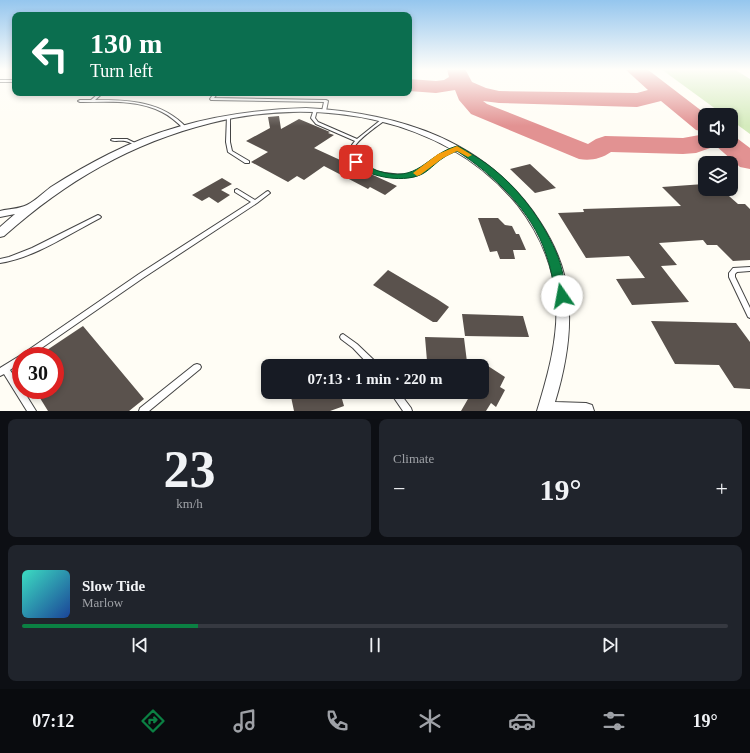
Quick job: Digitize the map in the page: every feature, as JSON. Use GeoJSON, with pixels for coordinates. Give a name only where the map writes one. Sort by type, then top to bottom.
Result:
{"type":"FeatureCollection","features":[{"type":"Feature","properties":{"kind":"street"},"geometry":{"type":"LineString","coordinates":[[0,232],[30,207],[80,172],[137,145],[185,128],[228,117],[271,111],[320,110],[351,113],[422,131],[457,148],[487,168],[524,206],[543,235],[553,259],[562,296],[563,318],[556,370],[545,410],[586,411]]}},
{"type":"Feature","properties":{"kind":"street"},"geometry":{"type":"LineString","coordinates":[[0,214],[30,207]]}},
{"type":"Feature","properties":{"kind":"lane"},"geometry":{"type":"LineString","coordinates":[[92,101],[98,96]]}},
{"type":"Feature","properties":{"kind":"lane"},"geometry":{"type":"LineString","coordinates":[[214,96],[212,99],[326,101],[313,118],[317,123],[357,140]]}},
{"type":"Feature","properties":{"kind":"lane"},"geometry":{"type":"LineString","coordinates":[[80,101],[124,101],[150,105],[172,115],[185,128]]}},
{"type":"Feature","properties":{"kind":"lane"},"geometry":{"type":"LineString","coordinates":[[228,117],[228,142],[230,152],[247,162]]}},
{"type":"Feature","properties":{"kind":"lane"},"geometry":{"type":"LineString","coordinates":[[383,120],[357,140],[351,151],[353,159],[356,162],[376,173],[391,176],[414,175],[440,156],[457,148]]}},
{"type":"Feature","properties":{"kind":"lane"},"geometry":{"type":"LineString","coordinates":[[113,140],[127,140],[137,145]]}},
{"type":"Feature","properties":{"kind":"lane"},"geometry":{"type":"LineString","coordinates":[[237,191],[255,202]]}},
{"type":"Feature","properties":{"kind":"lane"},"geometry":{"type":"LineString","coordinates":[[37,347],[141,276],[268,193]]}},
{"type":"Feature","properties":{"kind":"lane"},"geometry":{"type":"LineString","coordinates":[[0,261],[6,261],[21,256],[98,217]]}},
{"type":"Feature","properties":{"kind":"lane"},"geometry":{"type":"LineString","coordinates":[[750,269],[735,270],[732,273],[732,277],[750,315]]}},
{"type":"Feature","properties":{"kind":"lane"},"geometry":{"type":"LineString","coordinates":[[343,337],[368,359]]}},
{"type":"Feature","properties":{"kind":"lane"},"geometry":{"type":"LineString","coordinates":[[12,364],[2,371],[32,411]]}},
{"type":"Feature","properties":{"kind":"lane"},"geometry":{"type":"LineString","coordinates":[[144,411],[197,367]]}},
{"type":"Feature","properties":{"kind":"lane"},"geometry":{"type":"LineString","coordinates":[[399,399],[408,411]]}},
{"type":"Feature","properties":{"kind":"green space"},"geometry":{"type":"Polygon","coordinates":[[[687,88],[750,88],[750,134],[738,125],[738,108],[714,108],[687,88]]]}},
{"type":"Feature","properties":{"kind":"building"},"geometry":{"type":"Polygon","coordinates":[[[279,116],[281,129],[299,119],[330,132],[328,133],[334,135],[314,148],[397,186],[385,195],[370,187],[368,189],[324,166],[304,180],[297,176],[288,182],[251,162],[268,152],[246,141],[270,128],[268,117],[279,116]]]}},
{"type":"Feature","properties":{"kind":"building"},"geometry":{"type":"Polygon","coordinates":[[[530,164],[556,188],[535,193],[510,169],[530,164]]]}},
{"type":"Feature","properties":{"kind":"building"},"geometry":{"type":"Polygon","coordinates":[[[222,178],[232,184],[221,190],[230,195],[218,203],[209,197],[202,201],[192,195],[222,178]]]}},
{"type":"Feature","properties":{"kind":"building"},"geometry":{"type":"Polygon","coordinates":[[[698,184],[698,196],[729,196],[738,204],[745,204],[750,209],[750,260],[733,261],[717,245],[707,245],[703,240],[659,243],[677,265],[661,266],[689,302],[632,305],[616,279],[645,278],[629,256],[586,258],[558,213],[584,212],[583,209],[681,206],[662,187],[698,184]]]}},
{"type":"Feature","properties":{"kind":"building"},"geometry":{"type":"Polygon","coordinates":[[[478,218],[498,218],[505,225],[512,226],[516,234],[519,234],[526,250],[513,250],[515,259],[500,259],[497,251],[490,252],[478,218]]]}},
{"type":"Feature","properties":{"kind":"building"},"geometry":{"type":"Polygon","coordinates":[[[388,270],[449,307],[437,322],[433,322],[373,285],[388,270]]]}},
{"type":"Feature","properties":{"kind":"building"},"geometry":{"type":"Polygon","coordinates":[[[462,314],[523,316],[529,337],[465,336],[462,314]]]}},
{"type":"Feature","properties":{"kind":"building"},"geometry":{"type":"Polygon","coordinates":[[[651,321],[736,323],[750,342],[750,389],[734,388],[719,365],[675,364],[651,321]]]}},
{"type":"Feature","properties":{"kind":"building"},"geometry":{"type":"Polygon","coordinates":[[[83,326],[144,399],[129,411],[48,411],[41,399],[64,399],[64,347],[52,347],[83,326]]]}},
{"type":"Feature","properties":{"kind":"building"},"geometry":{"type":"Polygon","coordinates":[[[425,337],[464,338],[467,359],[427,359],[425,337]]]}},
{"type":"Feature","properties":{"kind":"building"},"geometry":{"type":"Polygon","coordinates":[[[489,367],[505,377],[500,387],[505,390],[496,407],[491,403],[486,411],[461,411],[468,399],[489,399],[489,367]]]}},
{"type":"Feature","properties":{"kind":"building"},"geometry":{"type":"Polygon","coordinates":[[[291,399],[342,399],[344,406],[330,411],[294,411],[291,399]]]}},
{"type":"Feature","properties":{"kind":"taxiway"},"geometry":{"type":"LineString","coordinates":[[465,88],[470,100],[479,109],[588,153],[597,150],[605,144],[683,146],[698,144]]}},
{"type":"Feature","properties":{"kind":"taxiway"},"geometry":{"type":"LineString","coordinates":[[469,88],[481,94],[499,97],[637,100],[655,96],[659,91],[658,88]]}},
{"type":"Feature","properties":{"kind":"taxiway"},"geometry":{"type":"LineString","coordinates":[[659,88],[698,119]]}},
{"type":"Feature","properties":{"kind":"taxiway"},"geometry":{"type":"LineString","coordinates":[[734,148],[750,161]]}},
{"type":"Feature","properties":{"kind":"slow traffic"},"geometry":{"type":"LineString","coordinates":[[417,173],[440,156],[457,148],[468,155]]}},
{"type":"Feature","properties":{"kind":"route"},"geometry":{"type":"LineString","coordinates":[[356,162],[360,166],[376,173],[384,175],[408,176],[419,173],[440,156],[457,148],[477,160],[498,178],[524,206],[543,235],[558,276],[562,296]]}}]}
